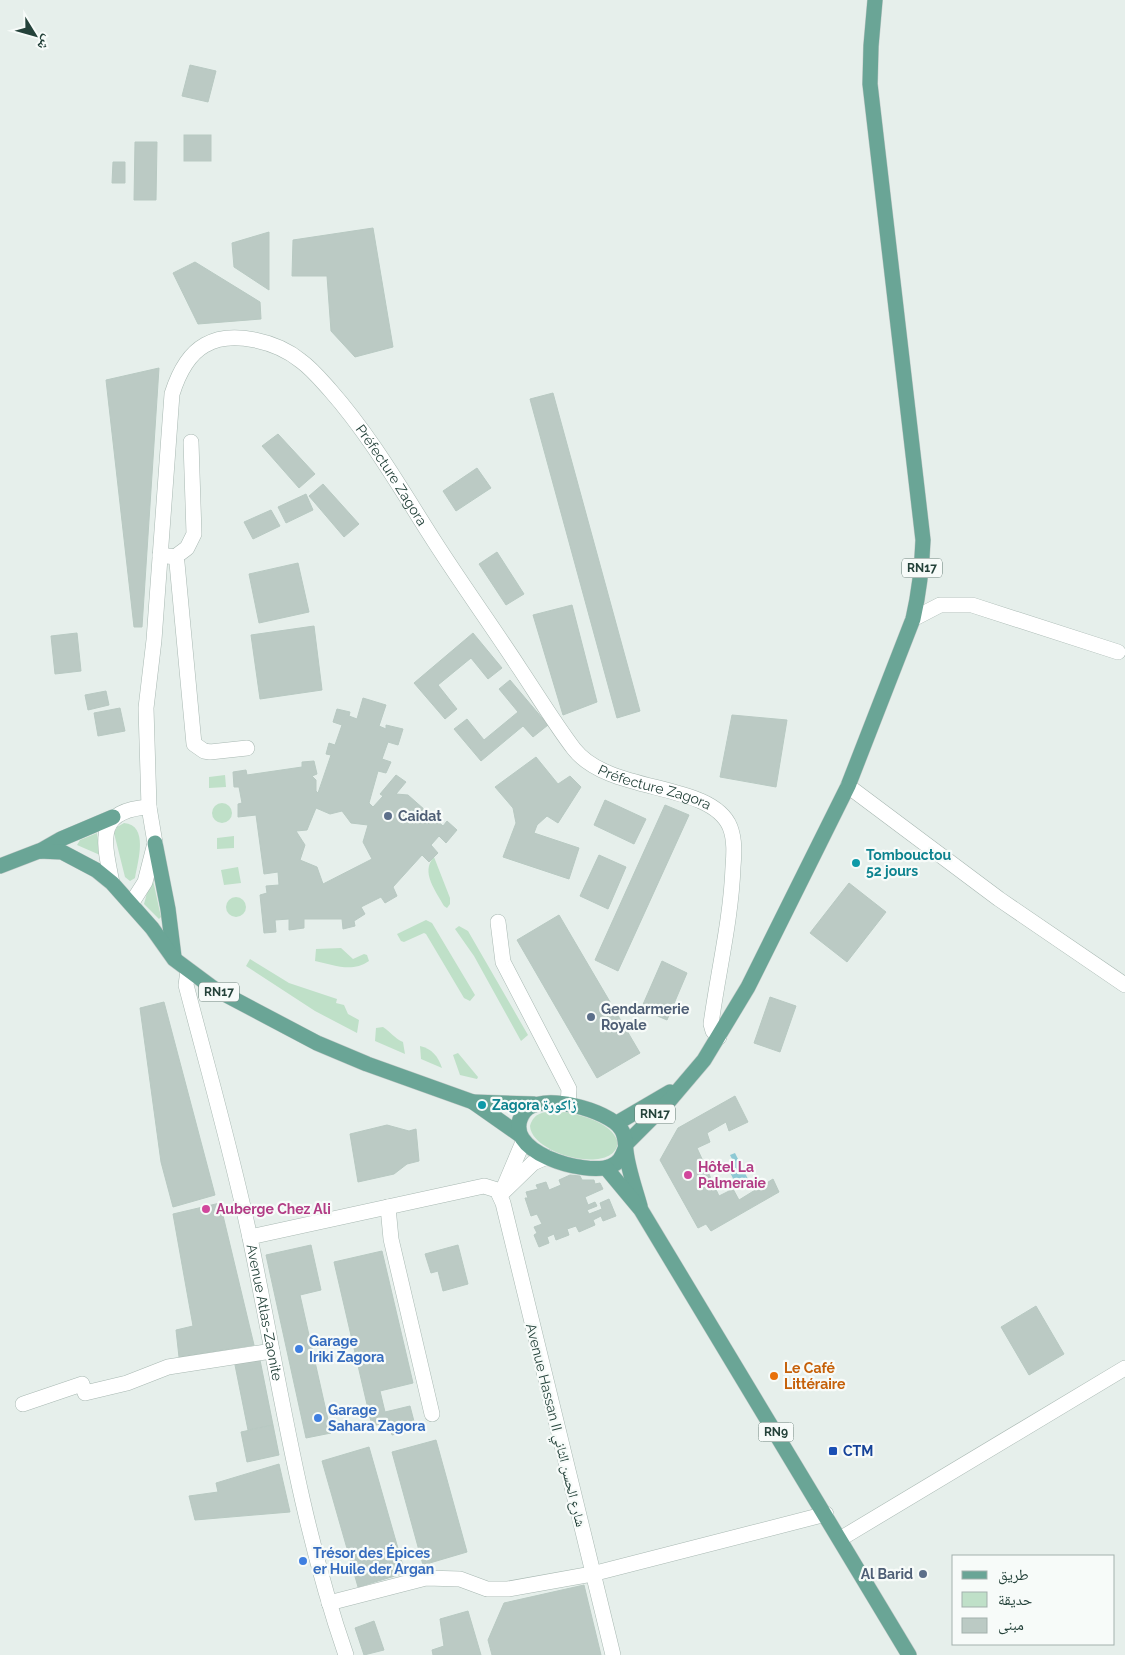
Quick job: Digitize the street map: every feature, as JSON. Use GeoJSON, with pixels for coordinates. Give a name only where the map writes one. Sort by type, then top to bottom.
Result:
{"type":"FeatureCollection","features":[{"type":"Feature","properties":{"kind":"main road","name":"RN17"},"geometry":{"type":"LineString","coordinates":[[0,866],[39,852],[62,852],[96,870],[112,883],[174,959],[188,971],[233,1000],[317,1043],[366,1064],[473,1102],[522,1138],[535,1152],[584,1167],[606,1168],[616,1164],[625,1147],[685,1084],[704,1060],[719,1037],[771,943],[848,786],[913,619],[922,566],[923,540],[870,84],[871,46],[876,0]]}},
{"type":"Feature","properties":{"kind":"main road"},"geometry":{"type":"LineString","coordinates":[[39,852],[61,839],[113,817]]}},
{"type":"Feature","properties":{"kind":"main road"},"geometry":{"type":"LineString","coordinates":[[154,843],[168,909],[174,959]]}},
{"type":"Feature","properties":{"kind":"main road","name":"RN17"},"geometry":{"type":"LineString","coordinates":[[616,1123],[685,1084]]}},
{"type":"Feature","properties":{"kind":"main road","name":"RN17"},"geometry":{"type":"LineString","coordinates":[[473,1102],[534,1104],[546,1102],[568,1104],[616,1123],[623,1132],[625,1147]]}},
{"type":"Feature","properties":{"kind":"main road"},"geometry":{"type":"LineString","coordinates":[[522,1138],[520,1119],[524,1111],[534,1104]]}},
{"type":"Feature","properties":{"kind":"main road","name":"RN9"},"geometry":{"type":"LineString","coordinates":[[625,1147],[641,1210]]}},
{"type":"Feature","properties":{"kind":"main road","name":"RN9"},"geometry":{"type":"LineString","coordinates":[[606,1168],[641,1210],[826,1514],[909,1655]]}},
{"type":"Feature","properties":{"kind":"street","name":"Préfecture Zagora"},"geometry":{"type":"LineString","coordinates":[[154,843],[149,807],[146,708],[154,640],[169,414],[172,394],[182,369],[198,349],[208,343],[235,339],[267,342],[300,359],[351,414],[576,752],[608,774],[692,798],[712,807],[726,820],[730,828],[734,848],[731,907],[711,1024],[713,1031],[719,1037]]}},
{"type":"Feature","properties":{"kind":"street"},"geometry":{"type":"LineString","coordinates":[[160,555],[175,557],[188,548],[194,534],[190,442]]}},
{"type":"Feature","properties":{"kind":"street"},"geometry":{"type":"LineString","coordinates":[[175,557],[194,744],[204,751],[210,752],[247,748]]}},
{"type":"Feature","properties":{"kind":"street"},"geometry":{"type":"LineString","coordinates":[[913,619],[940,605],[972,605],[1118,652]]}},
{"type":"Feature","properties":{"kind":"street"},"geometry":{"type":"LineString","coordinates":[[848,786],[999,899],[1125,985]]}},
{"type":"Feature","properties":{"kind":"street"},"geometry":{"type":"LineString","coordinates":[[112,883],[104,838],[113,817],[129,810],[149,807]]}},
{"type":"Feature","properties":{"kind":"street"},"geometry":{"type":"LineString","coordinates":[[131,904],[145,882],[154,843]]}},
{"type":"Feature","properties":{"kind":"street"},"geometry":{"type":"LineString","coordinates":[[498,922],[503,962],[568,1089],[568,1104]]}},
{"type":"Feature","properties":{"kind":"street","name":"Avenue Atlas-Zaonite"},"geometry":{"type":"LineString","coordinates":[[188,971],[186,985],[250,1237],[296,1474],[329,1603],[346,1655]]}},
{"type":"Feature","properties":{"kind":"street"},"geometry":{"type":"LineString","coordinates":[[500,1195],[522,1138]]}},
{"type":"Feature","properties":{"kind":"street"},"geometry":{"type":"LineString","coordinates":[[500,1195],[533,1163],[547,1157]]}},
{"type":"Feature","properties":{"kind":"street"},"geometry":{"type":"LineString","coordinates":[[250,1237],[484,1186],[492,1187],[500,1195]]}},
{"type":"Feature","properties":{"kind":"street","name":"Avenue Hassan II شارع الحسن الثاني"},"geometry":{"type":"LineString","coordinates":[[500,1195],[613,1655]]}},
{"type":"Feature","properties":{"kind":"street"},"geometry":{"type":"LineString","coordinates":[[388,1207],[392,1239],[432,1414]]}},
{"type":"Feature","properties":{"kind":"street"},"geometry":{"type":"LineString","coordinates":[[23,1404],[82,1384],[86,1392],[127,1383],[168,1367],[272,1351]]}},
{"type":"Feature","properties":{"kind":"street"},"geometry":{"type":"LineString","coordinates":[[840,1539],[1125,1368]]}},
{"type":"Feature","properties":{"kind":"street"},"geometry":{"type":"LineString","coordinates":[[329,1603],[426,1578],[460,1579],[496,1590],[592,1574],[826,1514]]}},
{"type":"Feature","properties":{"kind":"green space"},"geometry":{"type":"Polygon","coordinates":[[[225,775],[226,787],[209,788],[209,777],[225,775]]]}},
{"type":"Feature","properties":{"kind":"green space"},"geometry":{"type":"Polygon","coordinates":[[[222,803],[229,806],[232,813],[229,820],[222,823],[215,820],[212,813],[215,806],[222,803]]]}},
{"type":"Feature","properties":{"kind":"green space"},"geometry":{"type":"Polygon","coordinates":[[[124,823],[132,825],[137,830],[140,845],[135,878],[130,881],[125,877],[114,833],[117,827],[124,823]]]}},
{"type":"Feature","properties":{"kind":"green space"},"geometry":{"type":"Polygon","coordinates":[[[97,833],[100,855],[77,845],[80,840],[97,833]]]}},
{"type":"Feature","properties":{"kind":"green space"},"geometry":{"type":"Polygon","coordinates":[[[234,836],[234,848],[217,849],[217,838],[234,836]]]}},
{"type":"Feature","properties":{"kind":"green space"},"geometry":{"type":"Polygon","coordinates":[[[434,857],[450,898],[450,904],[447,908],[434,888],[429,875],[430,863],[434,857]]]}},
{"type":"Feature","properties":{"kind":"green space"},"geometry":{"type":"Polygon","coordinates":[[[238,867],[241,883],[224,885],[221,870],[238,867]]]}},
{"type":"Feature","properties":{"kind":"green space"},"geometry":{"type":"Polygon","coordinates":[[[151,878],[161,917],[159,919],[144,904],[151,878]]]}},
{"type":"Feature","properties":{"kind":"green space"},"geometry":{"type":"Polygon","coordinates":[[[236,897],[243,900],[246,907],[243,914],[236,917],[229,914],[226,907],[229,900],[236,897]]]}},
{"type":"Feature","properties":{"kind":"green space"},"geometry":{"type":"Polygon","coordinates":[[[426,920],[432,923],[475,995],[470,1001],[464,998],[426,934],[424,933],[404,942],[401,941],[397,934],[426,920]]]}},
{"type":"Feature","properties":{"kind":"green space"},"geometry":{"type":"Polygon","coordinates":[[[459,926],[468,931],[528,1035],[521,1041],[474,956],[455,929],[459,926]]]}},
{"type":"Feature","properties":{"kind":"green space"},"geometry":{"type":"Polygon","coordinates":[[[341,948],[353,959],[364,954],[367,955],[369,961],[363,965],[349,967],[315,961],[316,949],[341,948]]]}},
{"type":"Feature","properties":{"kind":"green space"},"geometry":{"type":"Polygon","coordinates":[[[250,959],[289,983],[337,999],[336,1003],[344,1005],[348,1014],[359,1020],[357,1033],[315,1011],[246,966],[250,959]]]}},
{"type":"Feature","properties":{"kind":"green space"},"geometry":{"type":"Polygon","coordinates":[[[383,1027],[403,1042],[405,1054],[375,1041],[376,1028],[383,1027]]]}},
{"type":"Feature","properties":{"kind":"green space"},"geometry":{"type":"Polygon","coordinates":[[[420,1046],[434,1054],[442,1068],[421,1059],[420,1046]]]}},
{"type":"Feature","properties":{"kind":"green space"},"geometry":{"type":"Polygon","coordinates":[[[458,1053],[478,1077],[477,1079],[460,1075],[453,1055],[458,1053]]]}},
{"type":"Feature","properties":{"kind":"green space"},"geometry":{"type":"Polygon","coordinates":[[[556,1111],[583,1116],[609,1129],[615,1135],[618,1143],[613,1153],[602,1158],[588,1160],[557,1152],[543,1145],[534,1136],[530,1126],[537,1115],[556,1111]]]}},
{"type":"Feature","properties":{"kind":"water"},"geometry":{"type":"Polygon","coordinates":[[[735,1153],[750,1183],[738,1189],[727,1166],[734,1163],[730,1155],[735,1153]]]}},
{"type":"Feature","properties":{"kind":"building"},"geometry":{"type":"Polygon","coordinates":[[[190,65],[216,71],[208,102],[182,96],[190,65]]]}},
{"type":"Feature","properties":{"kind":"building"},"geometry":{"type":"Polygon","coordinates":[[[184,135],[211,135],[211,161],[184,161],[184,135]]]}},
{"type":"Feature","properties":{"kind":"building"},"geometry":{"type":"Polygon","coordinates":[[[135,142],[157,142],[156,200],[134,200],[135,142]]]}},
{"type":"Feature","properties":{"kind":"building"},"geometry":{"type":"Polygon","coordinates":[[[113,162],[125,162],[125,183],[112,183],[113,162]]]}},
{"type":"Feature","properties":{"kind":"building"},"geometry":{"type":"Polygon","coordinates":[[[373,228],[393,347],[355,357],[331,331],[327,276],[292,276],[293,240],[373,228]]]}},
{"type":"Feature","properties":{"kind":"building"},"geometry":{"type":"Polygon","coordinates":[[[269,232],[269,290],[234,267],[232,243],[269,232]]]}},
{"type":"Feature","properties":{"kind":"building"},"geometry":{"type":"Polygon","coordinates":[[[195,262],[260,302],[261,319],[198,324],[173,273],[195,262]]]}},
{"type":"Feature","properties":{"kind":"building"},"geometry":{"type":"Polygon","coordinates":[[[159,368],[142,627],[134,627],[106,380],[159,368]]]}},
{"type":"Feature","properties":{"kind":"building"},"geometry":{"type":"Polygon","coordinates":[[[553,393],[640,711],[617,718],[530,399],[553,393]]]}},
{"type":"Feature","properties":{"kind":"building"},"geometry":{"type":"Polygon","coordinates":[[[278,434],[315,474],[299,488],[262,446],[278,434]]]}},
{"type":"Feature","properties":{"kind":"building"},"geometry":{"type":"Polygon","coordinates":[[[477,468],[491,488],[456,511],[443,491],[477,468]]]}},
{"type":"Feature","properties":{"kind":"building"},"geometry":{"type":"Polygon","coordinates":[[[323,484],[359,524],[344,537],[309,496],[323,484]]]}},
{"type":"Feature","properties":{"kind":"building"},"geometry":{"type":"Polygon","coordinates":[[[306,494],[313,510],[286,523],[278,507],[306,494]]]}},
{"type":"Feature","properties":{"kind":"building"},"geometry":{"type":"Polygon","coordinates":[[[271,510],[280,526],[253,539],[244,522],[271,510]]]}},
{"type":"Feature","properties":{"kind":"building"},"geometry":{"type":"Polygon","coordinates":[[[497,552],[524,594],[506,605],[479,564],[497,552]]]}},
{"type":"Feature","properties":{"kind":"building"},"geometry":{"type":"Polygon","coordinates":[[[298,563],[309,612],[259,623],[249,574],[298,563]]]}},
{"type":"Feature","properties":{"kind":"building"},"geometry":{"type":"Polygon","coordinates":[[[572,605],[597,702],[563,715],[533,615],[572,605]]]}},
{"type":"Feature","properties":{"kind":"building"},"geometry":{"type":"Polygon","coordinates":[[[314,626],[322,690],[260,699],[251,635],[314,626]]]}},
{"type":"Feature","properties":{"kind":"building"},"geometry":{"type":"Polygon","coordinates":[[[77,633],[81,671],[55,674],[51,636],[77,633]]]}},
{"type":"Feature","properties":{"kind":"building"},"geometry":{"type":"Polygon","coordinates":[[[473,633],[502,668],[488,679],[471,658],[438,685],[457,709],[445,719],[414,683],[473,633]]]}},
{"type":"Feature","properties":{"kind":"building"},"geometry":{"type":"Polygon","coordinates":[[[510,680],[548,725],[533,737],[523,726],[481,761],[454,729],[467,719],[484,740],[518,712],[499,689],[510,680]]]}},
{"type":"Feature","properties":{"kind":"building"},"geometry":{"type":"Polygon","coordinates":[[[106,691],[109,705],[88,710],[85,695],[106,691]]]}},
{"type":"Feature","properties":{"kind":"building","name":"Caidat"},"geometry":{"type":"Polygon","coordinates":[[[363,698],[386,705],[379,726],[386,729],[386,725],[403,729],[398,745],[388,742],[382,759],[391,762],[386,773],[378,771],[369,803],[373,807],[383,796],[380,794],[396,775],[406,782],[396,794],[408,795],[443,826],[447,821],[457,830],[446,843],[439,836],[431,845],[438,853],[429,862],[422,855],[393,887],[397,896],[385,903],[381,897],[361,907],[365,914],[354,921],[355,926],[343,929],[342,919],[304,919],[304,928],[289,930],[289,919],[275,920],[276,932],[264,933],[260,895],[267,893],[266,886],[279,885],[278,872],[264,874],[256,815],[238,817],[238,804],[242,803],[239,787],[234,787],[233,772],[246,770],[247,775],[302,767],[302,762],[314,761],[317,774],[312,776],[316,780],[316,791],[318,793],[331,755],[326,754],[329,743],[335,745],[342,725],[333,722],[337,709],[350,712],[349,716],[357,719],[363,698]],[[316,808],[307,830],[296,831],[305,845],[300,860],[317,867],[323,884],[372,859],[363,842],[368,825],[351,823],[342,811],[330,814],[316,808]]]}},
{"type":"Feature","properties":{"kind":"building"},"geometry":{"type":"Polygon","coordinates":[[[120,708],[125,731],[98,736],[94,713],[120,708]]]}},
{"type":"Feature","properties":{"kind":"building"},"geometry":{"type":"Polygon","coordinates":[[[732,715],[787,720],[776,787],[720,777],[732,715]]]}},
{"type":"Feature","properties":{"kind":"building"},"geometry":{"type":"Polygon","coordinates":[[[536,757],[558,784],[570,776],[581,787],[558,823],[547,816],[537,825],[534,833],[579,848],[569,879],[503,857],[516,823],[513,808],[495,787],[536,757]]]}},
{"type":"Feature","properties":{"kind":"building"},"geometry":{"type":"Polygon","coordinates":[[[605,800],[646,819],[634,844],[594,825],[605,800]]]}},
{"type":"Feature","properties":{"kind":"building"},"geometry":{"type":"Polygon","coordinates":[[[665,805],[689,815],[618,971],[595,960],[665,805]]]}},
{"type":"Feature","properties":{"kind":"building"},"geometry":{"type":"Polygon","coordinates":[[[599,855],[626,867],[608,909],[580,896],[599,855]]]}},
{"type":"Feature","properties":{"kind":"building"},"geometry":{"type":"Polygon","coordinates":[[[849,883],[886,912],[847,962],[810,933],[849,883]]]}},
{"type":"Feature","properties":{"kind":"building"},"geometry":{"type":"Polygon","coordinates":[[[559,915],[640,1053],[597,1078],[517,940],[559,915]]]}},
{"type":"Feature","properties":{"kind":"building"},"geometry":{"type":"Polygon","coordinates":[[[662,961],[687,973],[667,1020],[641,1009],[662,961]]]}},
{"type":"Feature","properties":{"kind":"building"},"geometry":{"type":"Polygon","coordinates":[[[770,997],[796,1006],[780,1052],[754,1043],[770,997]]]}},
{"type":"Feature","properties":{"kind":"building"},"geometry":{"type":"Polygon","coordinates":[[[164,1002],[215,1195],[173,1207],[161,1162],[140,1008],[164,1002]]]}},
{"type":"Feature","properties":{"kind":"building"},"geometry":{"type":"Polygon","coordinates":[[[735,1096],[748,1122],[729,1131],[726,1122],[707,1133],[710,1142],[697,1148],[719,1196],[733,1189],[739,1200],[773,1179],[779,1192],[711,1231],[706,1224],[698,1228],[660,1160],[678,1128],[735,1096]]]}},
{"type":"Feature","properties":{"kind":"building"},"geometry":{"type":"Polygon","coordinates":[[[387,1125],[409,1131],[416,1129],[419,1161],[407,1164],[394,1174],[358,1182],[350,1134],[387,1125]]]}},
{"type":"Feature","properties":{"kind":"building"},"geometry":{"type":"Polygon","coordinates":[[[570,1175],[580,1176],[582,1180],[594,1180],[595,1184],[600,1183],[603,1189],[585,1197],[588,1205],[595,1202],[597,1206],[587,1210],[589,1214],[602,1209],[600,1203],[609,1199],[616,1216],[603,1221],[601,1216],[593,1220],[595,1225],[579,1232],[576,1226],[567,1229],[569,1235],[556,1240],[554,1234],[547,1237],[549,1243],[539,1247],[534,1235],[537,1233],[534,1227],[542,1224],[537,1214],[531,1216],[525,1198],[528,1198],[526,1192],[538,1189],[536,1185],[546,1182],[549,1190],[561,1185],[559,1180],[570,1175]]]}},
{"type":"Feature","properties":{"kind":"building"},"geometry":{"type":"Polygon","coordinates":[[[220,1203],[254,1345],[179,1357],[176,1330],[193,1326],[173,1214],[220,1203]]]}},
{"type":"Feature","properties":{"kind":"building"},"geometry":{"type":"Polygon","coordinates":[[[311,1245],[321,1290],[300,1295],[331,1433],[306,1438],[266,1255],[311,1245]]]}},
{"type":"Feature","properties":{"kind":"building"},"geometry":{"type":"Polygon","coordinates":[[[458,1245],[468,1284],[443,1291],[438,1271],[431,1273],[425,1254],[458,1245]]]}},
{"type":"Feature","properties":{"kind":"building"},"geometry":{"type":"Polygon","coordinates":[[[382,1251],[413,1383],[380,1391],[385,1412],[410,1406],[416,1429],[392,1435],[389,1422],[372,1426],[334,1262],[382,1251]]]}},
{"type":"Feature","properties":{"kind":"building"},"geometry":{"type":"Polygon","coordinates":[[[1036,1306],[1064,1354],[1029,1375],[1001,1327],[1036,1306]]]}},
{"type":"Feature","properties":{"kind":"building"},"geometry":{"type":"Polygon","coordinates":[[[259,1355],[273,1425],[248,1430],[234,1360],[259,1355]]]}},
{"type":"Feature","properties":{"kind":"building"},"geometry":{"type":"Polygon","coordinates":[[[273,1425],[279,1455],[247,1462],[241,1432],[273,1425]]]}},
{"type":"Feature","properties":{"kind":"building"},"geometry":{"type":"Polygon","coordinates":[[[436,1440],[467,1552],[423,1565],[392,1452],[436,1440]]]}},
{"type":"Feature","properties":{"kind":"building"},"geometry":{"type":"Polygon","coordinates":[[[369,1447],[405,1573],[358,1587],[322,1461],[369,1447]]]}},
{"type":"Feature","properties":{"kind":"building"},"geometry":{"type":"Polygon","coordinates":[[[279,1464],[290,1512],[195,1520],[189,1496],[218,1492],[216,1483],[279,1464]]]}},
{"type":"Feature","properties":{"kind":"building"},"geometry":{"type":"Polygon","coordinates":[[[584,1585],[601,1655],[492,1655],[488,1640],[504,1603],[584,1585]]]}},
{"type":"Feature","properties":{"kind":"building"},"geometry":{"type":"Polygon","coordinates":[[[468,1611],[481,1655],[433,1655],[432,1650],[444,1646],[440,1619],[468,1611]]]}},
{"type":"Feature","properties":{"kind":"building"},"geometry":{"type":"Polygon","coordinates":[[[374,1621],[384,1650],[364,1655],[355,1628],[374,1621]]]}},
{"type":"Feature","properties":{"kind":"place","name":"Caidat"},"geometry":{"type":"Point","coordinates":[388,816]}},
{"type":"Feature","properties":{"kind":"place","name":"Tombouctou 52 jours"},"geometry":{"type":"Point","coordinates":[856,863]}},
{"type":"Feature","properties":{"kind":"place","name":"Gendarmerie Royale"},"geometry":{"type":"Point","coordinates":[591,1017]}},
{"type":"Feature","properties":{"kind":"place","name":"Zagora زاكورة"},"geometry":{"type":"Point","coordinates":[482,1105]}},
{"type":"Feature","properties":{"kind":"place","name":"Hôtel La Palmeraie"},"geometry":{"type":"Point","coordinates":[688,1175]}},
{"type":"Feature","properties":{"kind":"place","name":"Auberge Chez Ali"},"geometry":{"type":"Point","coordinates":[206,1209]}},
{"type":"Feature","properties":{"kind":"place","name":"Garage Iriki Zagora"},"geometry":{"type":"Point","coordinates":[299,1349]}},
{"type":"Feature","properties":{"kind":"place","name":"Le Café Littéraire"},"geometry":{"type":"Point","coordinates":[774,1376]}},
{"type":"Feature","properties":{"kind":"place","name":"Garage Sahara Zagora"},"geometry":{"type":"Point","coordinates":[318,1418]}},
{"type":"Feature","properties":{"kind":"place","name":"CTM"},"geometry":{"type":"Point","coordinates":[833,1451]}},
{"type":"Feature","properties":{"kind":"place","name":"Trésor des Épices er Huile der Argan"},"geometry":{"type":"Point","coordinates":[303,1561]}},
{"type":"Feature","properties":{"kind":"place","name":"Al Barid"},"geometry":{"type":"Point","coordinates":[923,1574]}}]}
